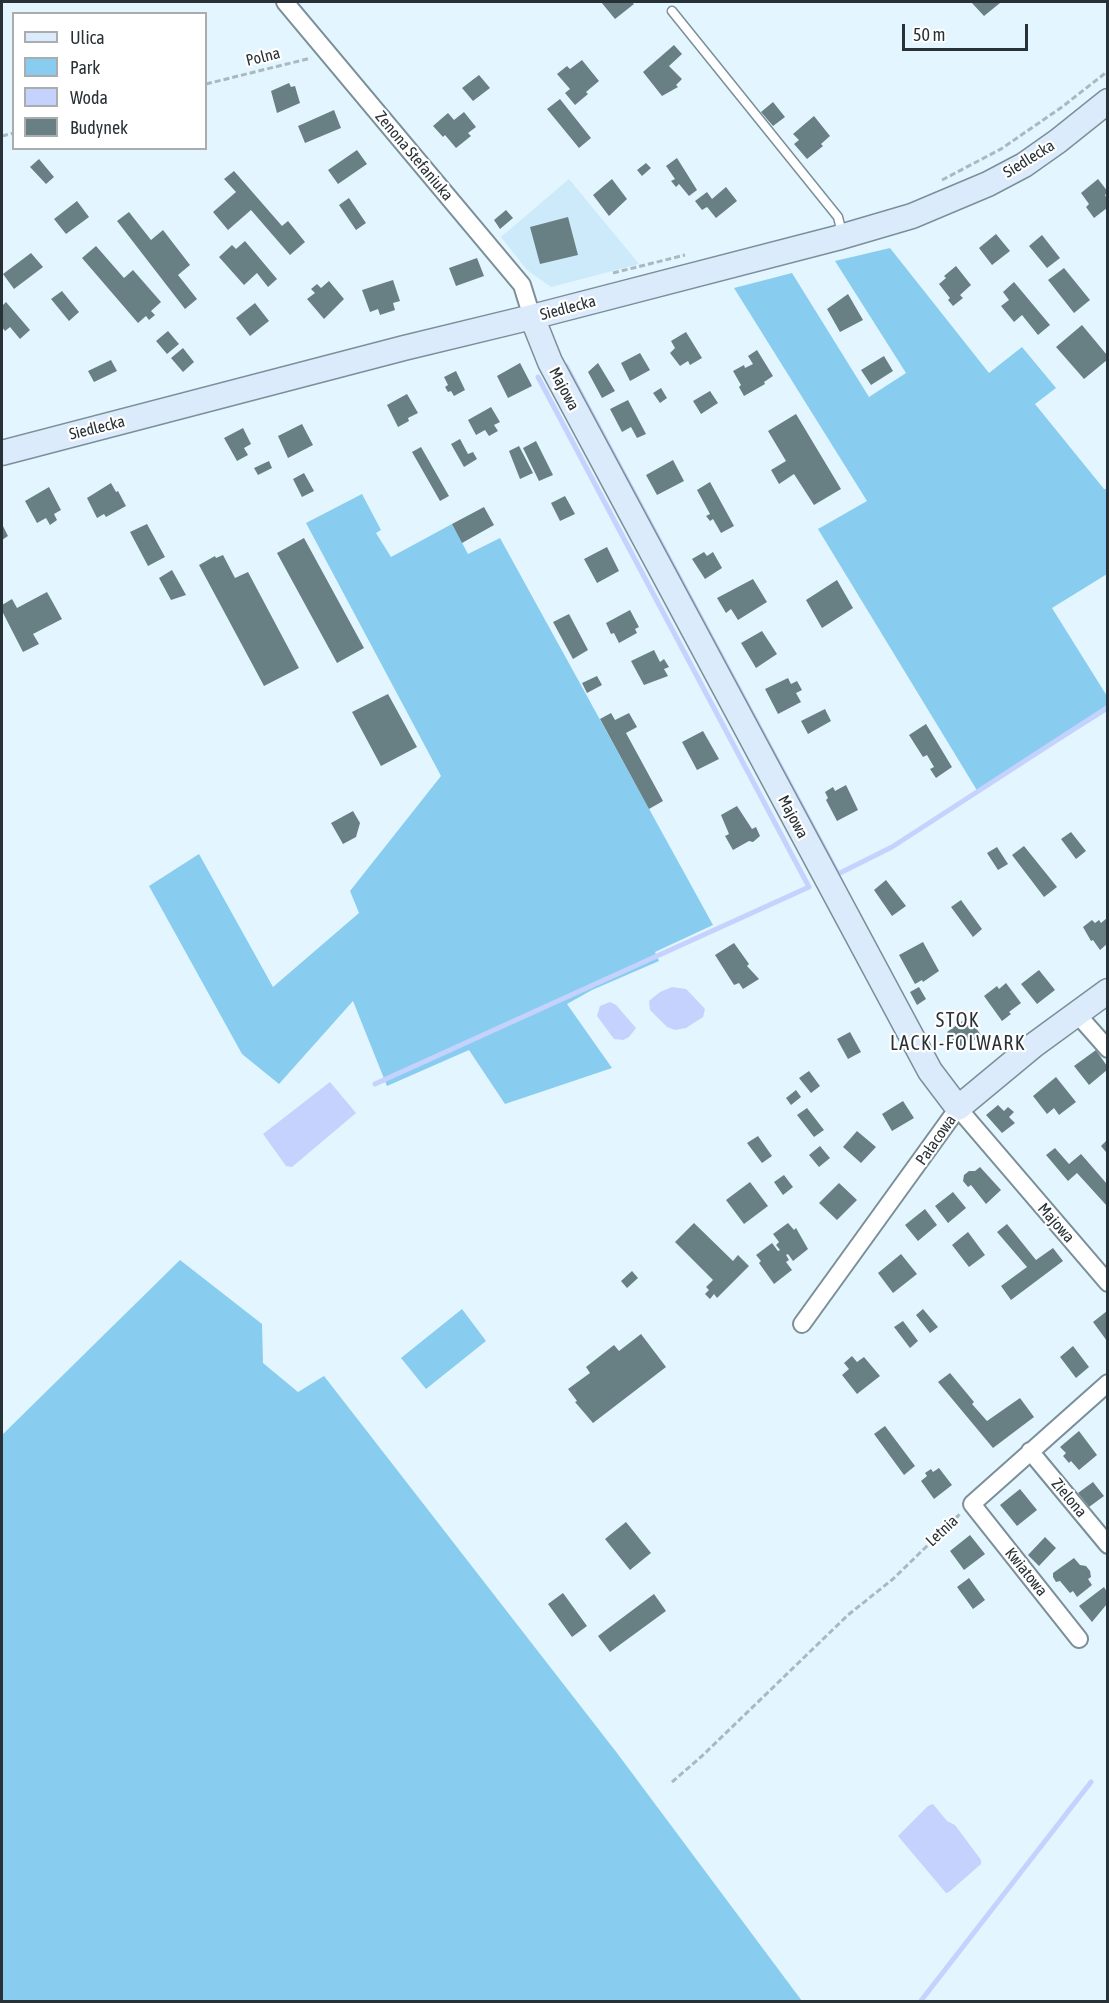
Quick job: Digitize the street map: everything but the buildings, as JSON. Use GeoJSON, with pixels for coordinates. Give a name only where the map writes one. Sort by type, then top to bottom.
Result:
{"type":"FeatureCollection","features":[{"type":"Feature","properties":{"kind":"main road","name":"Siedlecka"},"geometry":{"type":"LineString","coordinates":[[2,453],[532,317],[912,216],[988,184],[1024,165],[1058,141],[1107,100]]}},
{"type":"Feature","properties":{"kind":"main road","name":"Majowa"},"geometry":{"type":"LineString","coordinates":[[532,317],[550,362],[930,1071],[958,1108]]}},
{"type":"Feature","properties":{"kind":"main road","name":"Pałacowa"},"geometry":{"type":"LineString","coordinates":[[958,1108],[1034,1045],[1107,992]]}},
{"type":"Feature","properties":{"kind":"street","name":"Zenona Stefaniuka"},"geometry":{"type":"LineString","coordinates":[[285,2],[522,285],[532,317]]}},
{"type":"Feature","properties":{"kind":"street"},"geometry":{"type":"LineString","coordinates":[[1077,1014],[1107,1049]]}},
{"type":"Feature","properties":{"kind":"street","name":"Majowa"},"geometry":{"type":"LineString","coordinates":[[958,1108],[1107,1282]]}},
{"type":"Feature","properties":{"kind":"street","name":"Pałacowa"},"geometry":{"type":"LineString","coordinates":[[802,1324],[958,1108]]}},
{"type":"Feature","properties":{"kind":"street","name":"Letnia"},"geometry":{"type":"LineString","coordinates":[[972,1504],[1107,1383]]}},
{"type":"Feature","properties":{"kind":"street","name":"Zielona"},"geometry":{"type":"LineString","coordinates":[[1029,1451],[1107,1545]]}},
{"type":"Feature","properties":{"kind":"street","name":"Kwiatowa"},"geometry":{"type":"LineString","coordinates":[[972,1504],[1079,1639]]}},
{"type":"Feature","properties":{"kind":"lane"},"geometry":{"type":"LineString","coordinates":[[672,11],[838,217],[843,236]]}},
{"type":"Feature","properties":{"kind":"path","name":"Polna"},"geometry":{"type":"LineString","coordinates":[[207,84],[327,54]]}},
{"type":"Feature","properties":{"kind":"path"},"geometry":{"type":"LineString","coordinates":[[935,183],[1001,149],[1062,107],[1107,71]]}},
{"type":"Feature","properties":{"kind":"path"},"geometry":{"type":"LineString","coordinates":[[604,276],[693,253]]}},
{"type":"Feature","properties":{"kind":"path","name":"Letnia"},"geometry":{"type":"LineString","coordinates":[[672,1782],[848,1615],[892,1579],[949,1523],[972,1504]]}},
{"type":"Feature","properties":{"kind":"shaded area"},"geometry":{"type":"Polygon","coordinates":[[[569,179],[639,264],[551,287],[527,270],[501,237],[569,179]]]}},
{"type":"Feature","properties":{"kind":"green space"},"geometry":{"type":"Polygon","coordinates":[[[890,248],[989,373],[1022,347],[1056,388],[1035,404],[1104,489],[1107,489],[1107,574],[1052,608],[1107,696],[1107,711],[978,792],[818,529],[867,501],[734,288],[792,273],[869,397],[906,373],[835,261],[890,248]]]}},
{"type":"Feature","properties":{"kind":"green space"},"geometry":{"type":"Polygon","coordinates":[[[362,494],[381,530],[376,533],[391,557],[452,524],[468,554],[500,538],[713,925],[655,952],[659,961],[592,990],[567,1004],[612,1068],[505,1104],[469,1050],[387,1086],[353,1001],[279,1084],[242,1054],[149,886],[199,854],[273,987],[359,913],[350,891],[441,776],[306,523],[362,494]]]}},
{"type":"Feature","properties":{"kind":"green space"},"geometry":{"type":"Polygon","coordinates":[[[180,1260],[262,1324],[263,1363],[298,1392],[324,1376],[617,1753],[802,2001],[2,2001],[2,1435],[180,1260]]]}},
{"type":"Feature","properties":{"kind":"green space"},"geometry":{"type":"Polygon","coordinates":[[[462,1309],[486,1341],[426,1389],[401,1358],[462,1309]]]}},
{"type":"Feature","properties":{"kind":"water"},"geometry":{"type":"Polygon","coordinates":[[[672,987],[686,989],[705,1009],[703,1017],[686,1028],[675,1030],[667,1027],[650,1010],[649,1001],[660,992],[672,987]]]}},
{"type":"Feature","properties":{"kind":"water"},"geometry":{"type":"Polygon","coordinates":[[[610,1002],[616,1005],[636,1028],[629,1037],[623,1040],[614,1039],[597,1016],[600,1006],[610,1002]]]}},
{"type":"Feature","properties":{"kind":"water"},"geometry":{"type":"Polygon","coordinates":[[[330,1082],[356,1113],[292,1167],[286,1166],[263,1134],[330,1082]]]}},
{"type":"Feature","properties":{"kind":"water"},"geometry":{"type":"Polygon","coordinates":[[[933,1804],[947,1821],[955,1825],[981,1860],[981,1864],[946,1893],[898,1836],[928,1806],[933,1804]]]}},
{"type":"Feature","properties":{"kind":"waterway"},"geometry":{"type":"LineString","coordinates":[[566,366],[838,874],[892,847],[1108,707]]}},
{"type":"Feature","properties":{"kind":"waterway"},"geometry":{"type":"LineString","coordinates":[[375,1084],[809,887],[538,377]]}},
{"type":"Feature","properties":{"kind":"waterway"},"geometry":{"type":"LineString","coordinates":[[920,2002],[1091,1782]]}},
{"type":"Feature","properties":{"kind":"district","name":"STOK LACKI-FOLWARK"},"geometry":{"type":"Point","coordinates":[958,1032]}}]}
